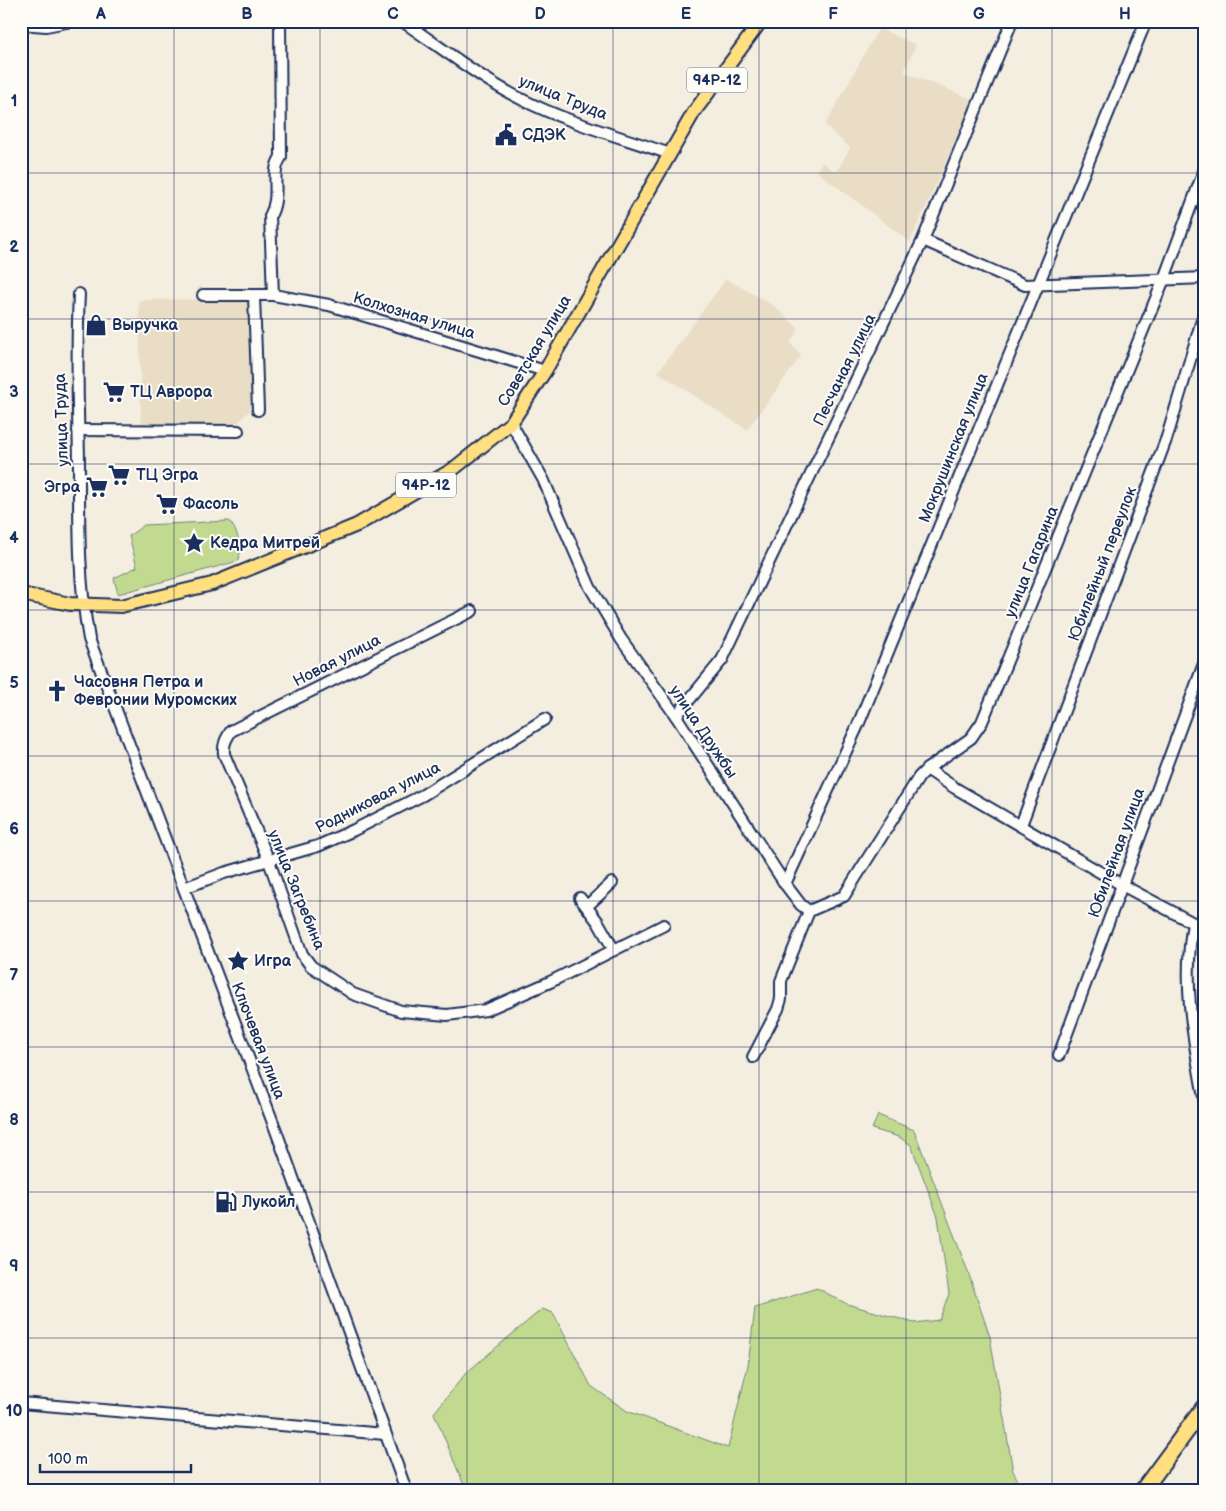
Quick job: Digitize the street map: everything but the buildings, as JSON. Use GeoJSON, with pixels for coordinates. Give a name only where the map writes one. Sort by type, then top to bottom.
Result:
{"type":"FeatureCollection","features":[{"type":"Feature","properties":{"kind":"highway"},"geometry":{"type":"LineString","coordinates":[[1143,1490],[1205,1406]]}},
{"type":"Feature","properties":{"kind":"main road","name":"Советская улица"},"geometry":{"type":"LineString","coordinates":[[21,594],[55,602],[121,606],[212,584],[357,525],[452,470],[510,423],[545,371],[694,112],[761,21]]}},
{"type":"Feature","properties":{"kind":"street"},"geometry":{"type":"LineString","coordinates":[[21,24],[46,26],[72,21]]}},
{"type":"Feature","properties":{"kind":"street"},"geometry":{"type":"LineString","coordinates":[[273,295],[270,216],[276,204],[276,165],[281,157],[280,21]]}},
{"type":"Feature","properties":{"kind":"street","name":"улица Труда"},"geometry":{"type":"LineString","coordinates":[[402,21],[503,89],[524,100],[670,154]]}},
{"type":"Feature","properties":{"kind":"street","name":"Песчаная улица"},"geometry":{"type":"LineString","coordinates":[[676,716],[722,660],[923,240],[1012,21]]}},
{"type":"Feature","properties":{"kind":"street","name":"Мокрушинская улица"},"geometry":{"type":"LineString","coordinates":[[785,884],[858,725],[1146,21]]}},
{"type":"Feature","properties":{"kind":"street","name":"улица Гагарина"},"geometry":{"type":"LineString","coordinates":[[809,911],[844,896],[919,777],[927,769],[971,738],[982,722],[1164,279],[1205,168]]}},
{"type":"Feature","properties":{"kind":"street"},"geometry":{"type":"LineString","coordinates":[[923,240],[1017,283],[1037,286],[1205,278]]}},
{"type":"Feature","properties":{"kind":"street","name":"улица Труда"},"geometry":{"type":"LineString","coordinates":[[79,294],[76,356],[82,604]]}},
{"type":"Feature","properties":{"kind":"street","name":"Колхозная улица"},"geometry":{"type":"LineString","coordinates":[[204,295],[273,295],[329,305],[545,371]]}},
{"type":"Feature","properties":{"kind":"street"},"geometry":{"type":"LineString","coordinates":[[254,296],[258,410]]}},
{"type":"Feature","properties":{"kind":"street","name":"Юбилейный переулок"},"geometry":{"type":"LineString","coordinates":[[1020,825],[1166,438],[1205,310]]}},
{"type":"Feature","properties":{"kind":"street","name":"улица Дружбы"},"geometry":{"type":"LineString","coordinates":[[510,423],[543,479],[590,587],[621,639],[676,716],[785,884],[801,905],[809,911]]}},
{"type":"Feature","properties":{"kind":"street"},"geometry":{"type":"LineString","coordinates":[[78,430],[238,431]]}},
{"type":"Feature","properties":{"kind":"street","name":"Ключевая улица"},"geometry":{"type":"LineString","coordinates":[[82,604],[89,639],[275,1128],[406,1490]]}},
{"type":"Feature","properties":{"kind":"street","name":"Новая улица"},"geometry":{"type":"LineString","coordinates":[[223,746],[231,731],[472,611]]}},
{"type":"Feature","properties":{"kind":"street","name":"Юбилейная улица"},"geometry":{"type":"LineString","coordinates":[[1060,1055],[1205,661]]}},
{"type":"Feature","properties":{"kind":"street","name":"Родниковая улица"},"geometry":{"type":"LineString","coordinates":[[184,888],[224,873],[318,846],[354,830],[423,795],[545,719]]}},
{"type":"Feature","properties":{"kind":"street","name":"улица Загребина"},"geometry":{"type":"LineString","coordinates":[[223,746],[224,754],[268,861],[302,954],[311,966],[353,994],[401,1011],[447,1016],[486,1010],[550,982],[664,925]]}},
{"type":"Feature","properties":{"kind":"street"},"geometry":{"type":"LineString","coordinates":[[927,769],[955,788],[1122,885],[1193,923],[1205,926]]}},
{"type":"Feature","properties":{"kind":"street"},"geometry":{"type":"LineString","coordinates":[[612,883],[583,902],[614,950]]}},
{"type":"Feature","properties":{"kind":"street"},"geometry":{"type":"LineString","coordinates":[[753,1057],[778,1008],[781,999],[781,981],[809,911]]}},
{"type":"Feature","properties":{"kind":"street"},"geometry":{"type":"LineString","coordinates":[[1193,923],[1187,963],[1190,1015],[1205,1103]]}},
{"type":"Feature","properties":{"kind":"street"},"geometry":{"type":"LineString","coordinates":[[21,1403],[385,1434]]}},
{"type":"Feature","properties":{"kind":"shaded area"},"geometry":{"type":"Polygon","coordinates":[[[879,28],[916,45],[904,72],[974,100],[910,242],[816,171],[822,162],[836,172],[850,148],[825,125],[879,28]]]}},
{"type":"Feature","properties":{"kind":"shaded area"},"geometry":{"type":"Polygon","coordinates":[[[726,279],[773,305],[799,329],[790,343],[801,356],[747,430],[658,372],[726,279]]]}},
{"type":"Feature","properties":{"kind":"shaded area"},"geometry":{"type":"Polygon","coordinates":[[[242,299],[250,303],[250,410],[236,425],[141,427],[139,300],[242,299]]]}},
{"type":"Feature","properties":{"kind":"green space"},"geometry":{"type":"Polygon","coordinates":[[[229,521],[239,540],[240,551],[238,561],[118,594],[114,578],[137,567],[129,536],[144,525],[229,521]]]}},
{"type":"Feature","properties":{"kind":"green space"},"geometry":{"type":"Polygon","coordinates":[[[878,1115],[914,1130],[967,1269],[990,1337],[1013,1471],[1023,1490],[466,1490],[434,1413],[466,1373],[542,1309],[553,1313],[591,1386],[627,1411],[728,1448],[748,1365],[755,1308],[817,1288],[847,1304],[914,1323],[939,1320],[949,1294],[938,1217],[911,1145],[899,1137],[872,1129],[878,1115]]]}},
{"type":"Feature","properties":{"kind":"place","name":"СДЭК"},"geometry":{"type":"Point","coordinates":[506,135]}},
{"type":"Feature","properties":{"kind":"place","name":"Выручка"},"geometry":{"type":"Point","coordinates":[96,325]}},
{"type":"Feature","properties":{"kind":"place","name":"ТЦ Аврора"},"geometry":{"type":"Point","coordinates":[114,392]}},
{"type":"Feature","properties":{"kind":"place","name":"ТЦ Эгра"},"geometry":{"type":"Point","coordinates":[119,475]}},
{"type":"Feature","properties":{"kind":"place","name":"Эгра"},"geometry":{"type":"Point","coordinates":[97,487]}},
{"type":"Feature","properties":{"kind":"place","name":"Фасоль"},"geometry":{"type":"Point","coordinates":[167,504]}},
{"type":"Feature","properties":{"kind":"place","name":"Кедра Митрей"},"geometry":{"type":"Point","coordinates":[194,543]}},
{"type":"Feature","properties":{"kind":"place","name":"Часовня Петра и Февронии Муромских"},"geometry":{"type":"Point","coordinates":[57,691]}},
{"type":"Feature","properties":{"kind":"place","name":"Игра"},"geometry":{"type":"Point","coordinates":[238,961]}},
{"type":"Feature","properties":{"kind":"place","name":"Лукойл"},"geometry":{"type":"Point","coordinates":[226,1202]}}]}
